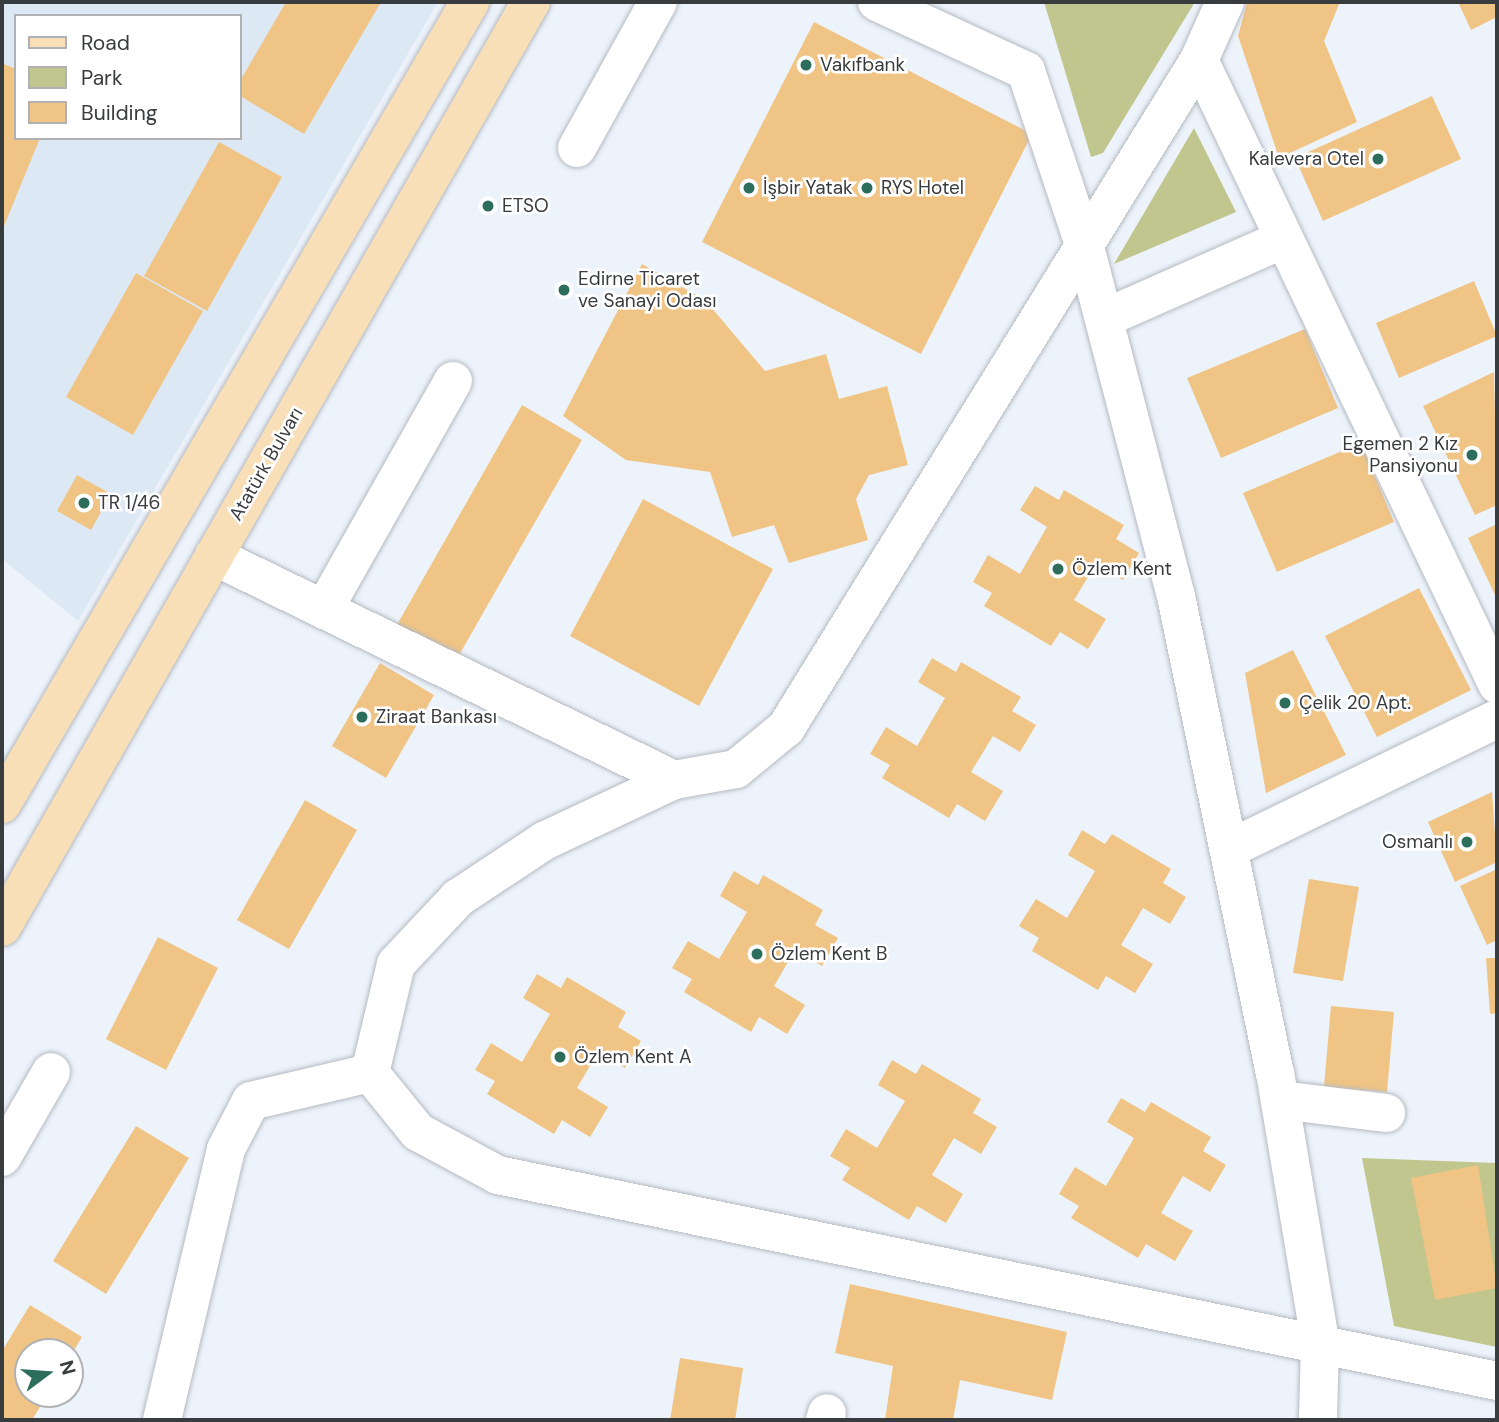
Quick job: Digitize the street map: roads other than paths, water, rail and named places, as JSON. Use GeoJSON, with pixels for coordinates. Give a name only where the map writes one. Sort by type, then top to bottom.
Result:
{"type":"FeatureCollection","features":[{"type":"Feature","properties":{"kind":"main road"},"geometry":{"type":"LineString","coordinates":[[2,804],[12,769],[470,2]]}},
{"type":"Feature","properties":{"kind":"main road","name":"Atatürk Bulvarı"},"geometry":{"type":"LineString","coordinates":[[2,926],[531,2]]}},
{"type":"Feature","properties":{"kind":"street"},"geometry":{"type":"LineString","coordinates":[[578,148],[657,2]]}},
{"type":"Feature","properties":{"kind":"street"},"geometry":{"type":"LineString","coordinates":[[877,2],[1026,71],[1084,247],[1105,318],[1176,596],[1280,1100],[1320,1342],[1318,1420]]}},
{"type":"Feature","properties":{"kind":"street"},"geometry":{"type":"LineString","coordinates":[[370,1073],[396,964],[458,898],[544,841],[674,780],[736,769],[786,728],[1199,60],[1224,2]]}},
{"type":"Feature","properties":{"kind":"street"},"geometry":{"type":"LineString","coordinates":[[1199,60],[1282,240],[1497,684]]}},
{"type":"Feature","properties":{"kind":"street"},"geometry":{"type":"LineString","coordinates":[[1105,318],[1282,240]]}},
{"type":"Feature","properties":{"kind":"street"},"geometry":{"type":"LineString","coordinates":[[324,609],[453,381]]}},
{"type":"Feature","properties":{"kind":"street"},"geometry":{"type":"LineString","coordinates":[[214,556],[674,780]]}},
{"type":"Feature","properties":{"kind":"street"},"geometry":{"type":"LineString","coordinates":[[1229,849],[1497,719]]}},
{"type":"Feature","properties":{"kind":"street"},"geometry":{"type":"LineString","coordinates":[[2,1157],[51,1072]]}},
{"type":"Feature","properties":{"kind":"street"},"geometry":{"type":"LineString","coordinates":[[370,1073],[418,1132],[498,1175],[1320,1342],[1497,1381]]}},
{"type":"Feature","properties":{"kind":"street"},"geometry":{"type":"LineString","coordinates":[[162,1420],[226,1149],[251,1101],[370,1073]]}},
{"type":"Feature","properties":{"kind":"street"},"geometry":{"type":"LineString","coordinates":[[1280,1100],[1386,1113]]}},
{"type":"Feature","properties":{"kind":"place","name":"Vakıfbank"},"geometry":{"type":"Point","coordinates":[806,65]}},
{"type":"Feature","properties":{"kind":"place","name":"Kalevera Otel"},"geometry":{"type":"Point","coordinates":[1378,159]}},
{"type":"Feature","properties":{"kind":"place","name":"İşbir Yatak"},"geometry":{"type":"Point","coordinates":[749,188]}},
{"type":"Feature","properties":{"kind":"place","name":"RYS Hotel"},"geometry":{"type":"Point","coordinates":[867,188]}},
{"type":"Feature","properties":{"kind":"place","name":"ETSO"},"geometry":{"type":"Point","coordinates":[488,206]}},
{"type":"Feature","properties":{"kind":"place","name":"Edirne Ticaret ve Sanayi Odası"},"geometry":{"type":"Point","coordinates":[564,290]}},
{"type":"Feature","properties":{"kind":"place","name":"Egemen 2 Kız Pansiyonu"},"geometry":{"type":"Point","coordinates":[1472,455]}},
{"type":"Feature","properties":{"kind":"place","name":"TR 1/46"},"geometry":{"type":"Point","coordinates":[84,503]}},
{"type":"Feature","properties":{"kind":"place","name":"Özlem Kent"},"geometry":{"type":"Point","coordinates":[1058,569]}},
{"type":"Feature","properties":{"kind":"place","name":"Çelik 20 Apt."},"geometry":{"type":"Point","coordinates":[1285,703]}},
{"type":"Feature","properties":{"kind":"place","name":"Ziraat Bankası"},"geometry":{"type":"Point","coordinates":[362,717]}},
{"type":"Feature","properties":{"kind":"place","name":"Osmanlı"},"geometry":{"type":"Point","coordinates":[1467,842]}},
{"type":"Feature","properties":{"kind":"place","name":"Özlem Kent B"},"geometry":{"type":"Point","coordinates":[757,954]}},
{"type":"Feature","properties":{"kind":"place","name":"Özlem Kent A"},"geometry":{"type":"Point","coordinates":[560,1057]}}]}
